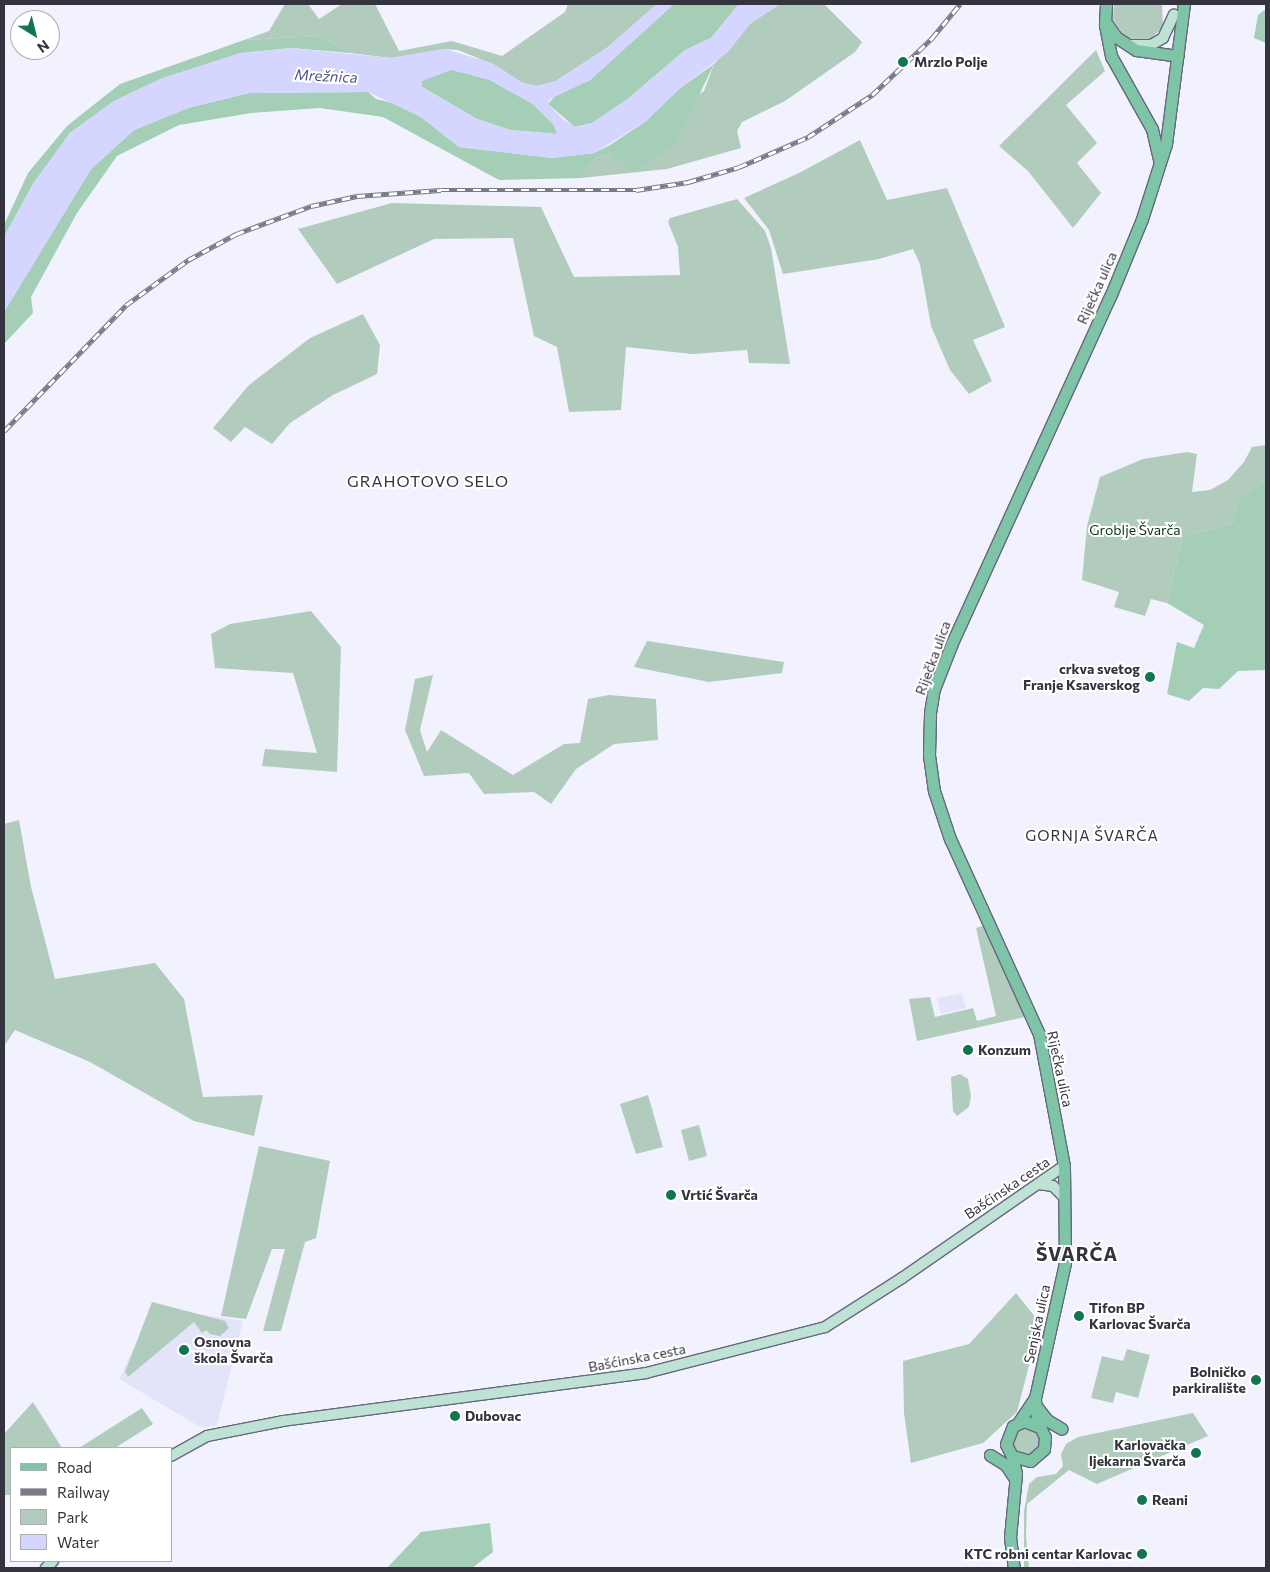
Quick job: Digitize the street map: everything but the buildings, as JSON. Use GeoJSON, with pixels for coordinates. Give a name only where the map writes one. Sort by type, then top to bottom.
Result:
{"type":"FeatureCollection","features":[{"type":"Feature","properties":{"kind":"main road","name":"Riječka ulica"},"geometry":{"type":"LineString","coordinates":[[1106,4],[1105,18],[1111,56],[1157,145],[1157,177]]}},
{"type":"Feature","properties":{"kind":"main road","name":"Riječka ulica"},"geometry":{"type":"LineString","coordinates":[[1064,1166],[1038,1034],[950,840],[934,791],[929,755],[930,713],[934,689],[952,643],[1110,297],[1157,177],[1166,144],[1184,4]]}},
{"type":"Feature","properties":{"kind":"main road"},"geometry":{"type":"LineString","coordinates":[[1105,18],[1112,32],[1126,44],[1145,54],[1178,56]]}},
{"type":"Feature","properties":{"kind":"main road","name":"Senjska ulica"},"geometry":{"type":"LineString","coordinates":[[1040,1427],[1036,1402],[1065,1263],[1064,1166]]}},
{"type":"Feature","properties":{"kind":"main road"},"geometry":{"type":"LineString","coordinates":[[1036,1402],[1047,1420],[1062,1429]]}},
{"type":"Feature","properties":{"kind":"main road","name":"Senjska ulica"},"geometry":{"type":"LineString","coordinates":[[1018,1423],[1036,1402]]}},
{"type":"Feature","properties":{"kind":"main road"},"geometry":{"type":"LineString","coordinates":[[1014,1568],[1010,1537],[1016,1483],[1012,1456],[1006,1438],[1018,1423],[1031,1422],[1040,1427],[1046,1443],[1016,1483]]}},
{"type":"Feature","properties":{"kind":"main road"},"geometry":{"type":"LineString","coordinates":[[990,1455],[1006,1466],[1016,1483]]}},
{"type":"Feature","properties":{"kind":"main road"},"geometry":{"type":"LineString","coordinates":[[1012,1456],[1024,1461],[1036,1458]]}},
{"type":"Feature","properties":{"kind":"street"},"geometry":{"type":"LineString","coordinates":[[1173,9],[1178,56]]}},
{"type":"Feature","properties":{"kind":"street"},"geometry":{"type":"LineString","coordinates":[[1126,44],[1142,46],[1156,42],[1166,34],[1173,9]]}},
{"type":"Feature","properties":{"kind":"street","name":"Bašćinska cesta"},"geometry":{"type":"LineString","coordinates":[[172,1455],[207,1436],[245,1428],[646,1373],[825,1327],[836,1323],[1064,1166]]}},
{"type":"Feature","properties":{"kind":"street"},"geometry":{"type":"LineString","coordinates":[[1038,1184],[1053,1186],[1065,1198]]}},
{"type":"Feature","properties":{"kind":"shaded area"},"geometry":{"type":"Polygon","coordinates":[[[962,993],[966,1008],[941,1014],[937,998],[962,993]]]}},
{"type":"Feature","properties":{"kind":"shaded area","name":"Osnovna škola Švarča"},"geometry":{"type":"Polygon","coordinates":[[[154,1307],[243,1321],[217,1425],[202,1428],[119,1379],[154,1307]]]}},
{"type":"Feature","properties":{"kind":"green space"},"geometry":{"type":"Polygon","coordinates":[[[285,4],[308,4],[319,19],[342,4],[375,4],[399,51],[452,41],[502,56],[565,12],[568,4],[657,4],[608,47],[556,81],[537,86],[523,83],[480,59],[458,50],[445,49],[391,58],[350,53],[319,36],[244,40],[269,31],[285,4]]]}},
{"type":"Feature","properties":{"kind":"green space"},"geometry":{"type":"Polygon","coordinates":[[[674,4],[739,4],[711,38],[685,50],[629,98],[592,123],[575,127],[548,104],[555,96],[590,80],[674,4]]]}},
{"type":"Feature","properties":{"kind":"green space"},"geometry":{"type":"Polygon","coordinates":[[[780,4],[824,4],[862,42],[855,52],[785,101],[742,122],[737,131],[741,148],[667,169],[581,178],[594,159],[610,153],[704,91],[714,64],[751,23],[780,4]]]}},
{"type":"Feature","properties":{"kind":"green space"},"geometry":{"type":"Polygon","coordinates":[[[1114,4],[1162,4],[1163,27],[1149,41],[1142,42],[1124,36],[1113,19],[1114,4]]]}},
{"type":"Feature","properties":{"kind":"green space"},"geometry":{"type":"Polygon","coordinates":[[[1266,9],[1266,43],[1254,38],[1258,15],[1266,9]]]}},
{"type":"Feature","properties":{"kind":"green space"},"geometry":{"type":"Polygon","coordinates":[[[319,36],[350,53],[291,48],[241,53],[163,78],[114,101],[70,133],[33,184],[4,237],[4,225],[28,173],[67,126],[120,84],[244,40],[319,36]]]}},
{"type":"Feature","properties":{"kind":"green space"},"geometry":{"type":"Polygon","coordinates":[[[1096,50],[1105,71],[1066,105],[1097,143],[1077,163],[1101,193],[1073,228],[1028,171],[999,146],[1096,50]]]}},
{"type":"Feature","properties":{"kind":"green space"},"geometry":{"type":"Polygon","coordinates":[[[714,64],[676,143],[634,172],[610,153],[594,159],[581,178],[499,180],[383,117],[320,108],[251,113],[179,125],[117,156],[77,213],[31,297],[33,313],[4,344],[4,312],[91,169],[134,130],[188,108],[249,93],[368,92],[376,99],[393,103],[421,117],[459,147],[552,158],[594,153],[610,145],[645,122],[679,89],[714,64]]]}},
{"type":"Feature","properties":{"kind":"green space"},"geometry":{"type":"Polygon","coordinates":[[[451,69],[490,80],[533,104],[554,125],[557,134],[510,130],[477,119],[422,87],[421,81],[451,69]]]}},
{"type":"Feature","properties":{"kind":"green space"},"geometry":{"type":"Polygon","coordinates":[[[860,140],[887,200],[947,188],[1005,327],[973,340],[992,381],[969,394],[950,370],[931,326],[920,264],[913,249],[879,259],[783,274],[769,230],[744,198],[801,172],[860,140]]]}},
{"type":"Feature","properties":{"kind":"green space"},"geometry":{"type":"Polygon","coordinates":[[[737,199],[765,231],[771,248],[790,364],[749,363],[747,350],[692,354],[626,347],[621,410],[569,412],[557,347],[534,336],[513,238],[434,239],[337,284],[298,229],[392,203],[541,207],[574,277],[680,275],[678,247],[668,222],[670,218],[737,199]]]}},
{"type":"Feature","properties":{"kind":"green space"},"geometry":{"type":"Polygon","coordinates":[[[363,314],[380,345],[377,374],[333,395],[290,423],[272,444],[245,427],[231,442],[213,428],[248,386],[310,338],[363,314]]]}},
{"type":"Feature","properties":{"kind":"green space","name":"Groblje Švarča"},"geometry":{"type":"Polygon","coordinates":[[[1266,445],[1266,480],[1239,498],[1232,523],[1182,537],[1167,603],[1151,599],[1145,616],[1114,607],[1119,592],[1082,580],[1087,526],[1100,477],[1143,459],[1187,452],[1197,454],[1192,492],[1210,490],[1228,480],[1244,462],[1252,447],[1266,445]]]}},
{"type":"Feature","properties":{"kind":"green space"},"geometry":{"type":"Polygon","coordinates":[[[1266,480],[1266,670],[1238,671],[1219,689],[1203,688],[1189,701],[1167,694],[1177,642],[1194,648],[1204,625],[1167,603],[1182,537],[1232,523],[1239,498],[1266,480]]]}},
{"type":"Feature","properties":{"kind":"green space"},"geometry":{"type":"Polygon","coordinates":[[[311,611],[341,647],[337,772],[262,766],[265,749],[317,753],[293,673],[215,668],[211,634],[230,624],[311,611]]]}},
{"type":"Feature","properties":{"kind":"green space"},"geometry":{"type":"Polygon","coordinates":[[[647,641],[784,662],[782,673],[709,682],[634,667],[647,641]]]}},
{"type":"Feature","properties":{"kind":"green space"},"geometry":{"type":"Polygon","coordinates":[[[433,675],[420,730],[427,752],[441,730],[513,775],[564,744],[580,743],[588,699],[609,695],[656,699],[658,740],[614,744],[576,769],[551,804],[534,792],[484,794],[469,773],[424,776],[405,730],[415,679],[433,675]]]}},
{"type":"Feature","properties":{"kind":"green space"},"geometry":{"type":"Polygon","coordinates":[[[19,820],[31,887],[55,979],[155,963],[184,999],[203,1097],[263,1095],[254,1136],[194,1121],[90,1062],[15,1030],[4,1046],[4,824],[19,820]]]}},
{"type":"Feature","properties":{"kind":"green space"},"geometry":{"type":"Polygon","coordinates":[[[990,924],[1029,1016],[917,1041],[909,999],[930,997],[935,1017],[973,1008],[977,1021],[996,1016],[976,928],[990,924]]]}},
{"type":"Feature","properties":{"kind":"green space"},"geometry":{"type":"Polygon","coordinates":[[[960,1074],[968,1079],[971,1096],[969,1107],[957,1116],[953,1111],[951,1077],[960,1074]]]}},
{"type":"Feature","properties":{"kind":"green space"},"geometry":{"type":"Polygon","coordinates":[[[648,1095],[663,1147],[636,1154],[620,1104],[648,1095]]]}},
{"type":"Feature","properties":{"kind":"green space"},"geometry":{"type":"Polygon","coordinates":[[[699,1125],[707,1156],[689,1161],[681,1130],[699,1125]]]}},
{"type":"Feature","properties":{"kind":"green space"},"geometry":{"type":"Polygon","coordinates":[[[259,1146],[330,1161],[316,1238],[305,1242],[281,1331],[263,1331],[285,1249],[272,1249],[246,1319],[221,1316],[259,1146]]]}},
{"type":"Feature","properties":{"kind":"green space"},"geometry":{"type":"Polygon","coordinates":[[[1016,1293],[1040,1323],[1017,1412],[983,1443],[911,1463],[904,1413],[903,1361],[969,1344],[1016,1293]]]}},
{"type":"Feature","properties":{"kind":"green space"},"geometry":{"type":"Polygon","coordinates":[[[152,1302],[225,1321],[229,1328],[220,1336],[210,1334],[206,1330],[202,1333],[194,1322],[128,1377],[125,1372],[152,1302]]]}},
{"type":"Feature","properties":{"kind":"green space"},"geometry":{"type":"Polygon","coordinates":[[[1127,1349],[1150,1355],[1138,1398],[1116,1392],[1113,1403],[1091,1398],[1102,1356],[1123,1361],[1127,1349]]]}},
{"type":"Feature","properties":{"kind":"green space"},"geometry":{"type":"Polygon","coordinates":[[[33,1402],[61,1447],[10,1447],[10,1495],[4,1495],[4,1434],[33,1402]]]}},
{"type":"Feature","properties":{"kind":"green space"},"geometry":{"type":"Polygon","coordinates":[[[142,1408],[153,1424],[117,1447],[81,1447],[142,1408]]]}},
{"type":"Feature","properties":{"kind":"green space"},"geometry":{"type":"Polygon","coordinates":[[[1193,1413],[1208,1436],[1097,1484],[1069,1470],[1027,1504],[1026,1535],[1029,1568],[1024,1568],[1024,1511],[1029,1484],[1037,1477],[1056,1474],[1063,1466],[1061,1454],[1066,1444],[1078,1437],[1193,1413]]]}},
{"type":"Feature","properties":{"kind":"green space"},"geometry":{"type":"Polygon","coordinates":[[[1026,1427],[1036,1431],[1040,1441],[1036,1451],[1026,1455],[1016,1451],[1012,1441],[1016,1431],[1026,1427]]]}},
{"type":"Feature","properties":{"kind":"green space"},"geometry":{"type":"Polygon","coordinates":[[[490,1523],[493,1552],[472,1568],[387,1568],[421,1532],[490,1523]]]}},
{"type":"Feature","properties":{"kind":"water","name":"Mrežnica"},"geometry":{"type":"Polygon","coordinates":[[[657,4],[674,4],[590,80],[550,99],[548,104],[564,120],[576,127],[592,123],[629,98],[685,50],[711,38],[739,4],[780,4],[751,23],[728,52],[679,89],[645,122],[594,153],[552,158],[459,147],[421,117],[368,92],[249,93],[188,108],[134,130],[91,169],[4,312],[4,237],[33,184],[70,133],[114,101],[163,78],[241,53],[291,48],[391,58],[445,49],[492,63],[523,83],[537,86],[556,81],[608,47],[657,4]],[[451,70],[422,81],[422,87],[477,119],[510,130],[557,134],[554,125],[533,104],[490,80],[451,70]]]}},
{"type":"Feature","properties":{"kind":"railway"},"geometry":{"type":"LineString","coordinates":[[4,431],[126,305],[188,260],[236,234],[311,206],[357,196],[441,190],[636,190],[688,182],[739,167],[808,137],[872,95],[932,38],[960,4]]}},
{"type":"Feature","properties":{"kind":"place","name":"Mrzlo Polje"},"geometry":{"type":"Point","coordinates":[903,62]}},
{"type":"Feature","properties":{"kind":"place","name":"crkva svetog Franje Ksaverskog"},"geometry":{"type":"Point","coordinates":[1150,677]}},
{"type":"Feature","properties":{"kind":"place","name":"Konzum"},"geometry":{"type":"Point","coordinates":[968,1050]}},
{"type":"Feature","properties":{"kind":"place","name":"Vrtić Švarča"},"geometry":{"type":"Point","coordinates":[671,1195]}},
{"type":"Feature","properties":{"kind":"place","name":"Tifon BP Karlovac Švarča"},"geometry":{"type":"Point","coordinates":[1079,1316]}},
{"type":"Feature","properties":{"kind":"place","name":"Osnovna škola Švarča"},"geometry":{"type":"Point","coordinates":[184,1350]}},
{"type":"Feature","properties":{"kind":"place","name":"Bolničko parkiralište"},"geometry":{"type":"Point","coordinates":[1256,1380]}},
{"type":"Feature","properties":{"kind":"place","name":"Dubovac"},"geometry":{"type":"Point","coordinates":[455,1416]}},
{"type":"Feature","properties":{"kind":"place","name":"Karlovačka ljekarna Švarča"},"geometry":{"type":"Point","coordinates":[1196,1453]}},
{"type":"Feature","properties":{"kind":"place","name":"Reani"},"geometry":{"type":"Point","coordinates":[1142,1500]}},
{"type":"Feature","properties":{"kind":"place","name":"KTC robni centar Karlovac"},"geometry":{"type":"Point","coordinates":[1142,1554]}},
{"type":"Feature","properties":{"kind":"district","name":"GRAHOTOVO SELO"},"geometry":{"type":"Point","coordinates":[428,481]}},
{"type":"Feature","properties":{"kind":"district","name":"GORNJA ŠVARČA"},"geometry":{"type":"Point","coordinates":[1092,836]}},
{"type":"Feature","properties":{"kind":"district","name":"ŠVARČA"},"geometry":{"type":"Point","coordinates":[1077,1254]}}]}
